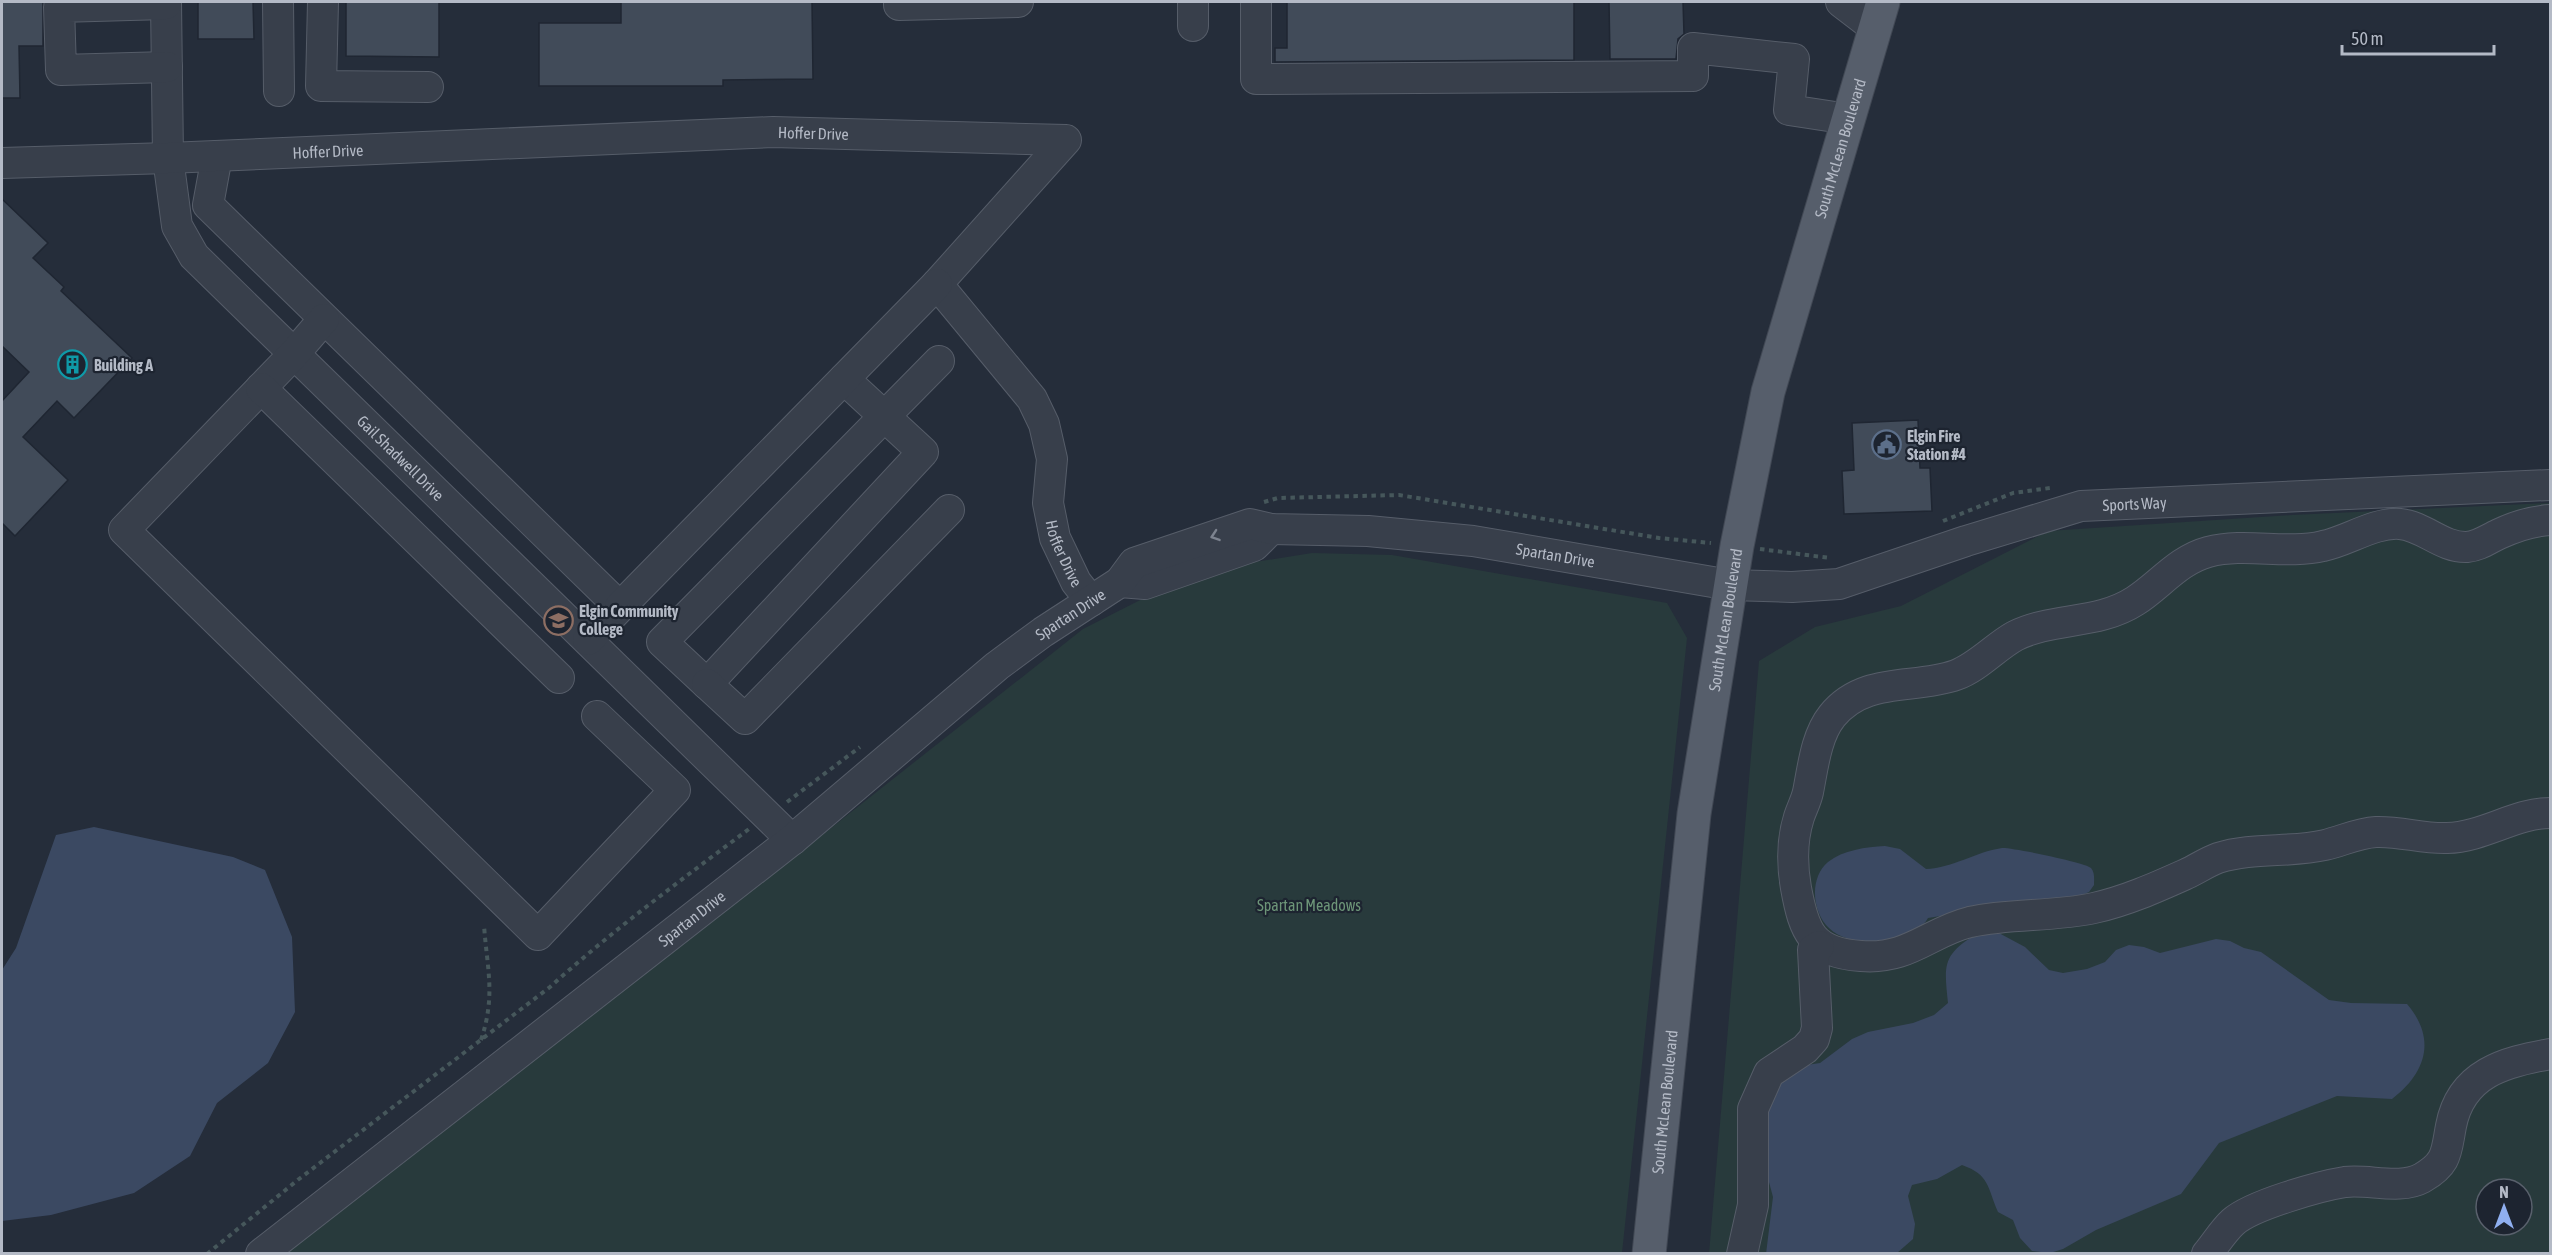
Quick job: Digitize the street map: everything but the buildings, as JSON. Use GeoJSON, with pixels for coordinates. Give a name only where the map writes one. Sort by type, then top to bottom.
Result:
{"type":"FeatureCollection","features":[{"type":"Feature","properties":{"kind":"main road","name":"South McLean Boulevard"},"geometry":{"type":"LineString","coordinates":[[1649,1254],[1694,814],[1730,585],[1768,392],[1879,15]]}},
{"type":"Feature","properties":{"kind":"street"},"geometry":{"type":"LineString","coordinates":[[278,2],[279,91]]}},
{"type":"Feature","properties":{"kind":"street"},"geometry":{"type":"LineString","coordinates":[[323,2],[321,86],[428,87]]}},
{"type":"Feature","properties":{"kind":"street"},"geometry":{"type":"LineString","coordinates":[[899,2],[899,5],[1018,2]]}},
{"type":"Feature","properties":{"kind":"street"},"geometry":{"type":"LineString","coordinates":[[1256,2],[1257,79],[1693,76],[1693,48],[1794,59],[1789,110],[1848,119]]}},
{"type":"Feature","properties":{"kind":"street"},"geometry":{"type":"LineString","coordinates":[[1841,2],[1879,15]]}},
{"type":"Feature","properties":{"kind":"street"},"geometry":{"type":"LineString","coordinates":[[166,3],[59,7],[61,70],[167,67]]}},
{"type":"Feature","properties":{"kind":"street","name":"Gail Shadwell Drive"},"geometry":{"type":"LineString","coordinates":[[166,3],[168,159],[177,226],[194,256],[792,840]]}},
{"type":"Feature","properties":{"kind":"street","name":"Hoffer Drive"},"geometry":{"type":"LineString","coordinates":[[2,163],[168,159],[773,132],[1066,140],[937,284],[1036,407],[1044,424],[1052,459],[1048,503],[1055,538],[1076,582],[1090,601]]}},
{"type":"Feature","properties":{"kind":"street"},"geometry":{"type":"LineString","coordinates":[[217,156],[208,205],[620,607]]}},
{"type":"Feature","properties":{"kind":"street"},"geometry":{"type":"LineString","coordinates":[[588,640],[937,284]]}},
{"type":"Feature","properties":{"kind":"street"},"geometry":{"type":"LineString","coordinates":[[324,319],[293,355],[124,530],[538,935],[675,790],[597,716]]}},
{"type":"Feature","properties":{"kind":"street"},"geometry":{"type":"LineString","coordinates":[[939,361],[886,418],[662,642],[745,718],[949,510]]}},
{"type":"Feature","properties":{"kind":"street"},"geometry":{"type":"LineString","coordinates":[[707,684],[923,452],[844,379]]}},
{"type":"Feature","properties":{"kind":"street"},"geometry":{"type":"LineString","coordinates":[[261,388],[559,678]]}},
{"type":"Feature","properties":{"kind":"street"},"geometry":{"type":"LineString","coordinates":[[461,516],[495,483]]}},
{"type":"Feature","properties":{"kind":"street","name":"Sports Way"},"geometry":{"type":"LineString","coordinates":[[1730,585],[1792,587],[1839,584],[1966,541],[2081,506],[2550,485]]}},
{"type":"Feature","properties":{"kind":"street"},"geometry":{"type":"LineString","coordinates":[[2550,520],[2519,525],[2476,546],[2460,547],[2400,524],[2379,526],[2319,548],[2237,547],[2205,552],[2180,565],[2137,600],[2115,611],[2090,619],[2041,627],[2015,636],[1957,675],[1872,689],[1850,699],[1831,717],[1821,737],[1795,841],[1793,864],[1803,919],[1810,935],[1819,946],[1859,957],[1886,956],[1909,951],[1951,929],[1988,920],[2094,908],[2125,898],[2227,856],[2323,846],[2370,832],[2445,838],[2490,830],[2524,816],[2550,813]]}},
{"type":"Feature","properties":{"kind":"street","name":"Spartan Drive"},"geometry":{"type":"LineString","coordinates":[[261,1254],[792,840],[997,666],[1042,632],[1120,582],[1134,563],[1250,525],[1271,529],[1368,531],[1473,541],[1730,585]]}},
{"type":"Feature","properties":{"kind":"street"},"geometry":{"type":"LineString","coordinates":[[1742,1254],[1753,1206],[1753,1109],[1769,1073],[1805,1049],[1814,1039],[1817,1028],[1812,962],[1813,950],[1819,946]]}},
{"type":"Feature","properties":{"kind":"street"},"geometry":{"type":"LineString","coordinates":[[2207,1254],[2234,1221],[2262,1205],[2345,1182],[2414,1182],[2437,1169],[2449,1148],[2451,1124],[2474,1080],[2499,1066],[2550,1054]]}},
{"type":"Feature","properties":{"kind":"path"},"geometry":{"type":"LineString","coordinates":[[480,1040],[490,1013],[490,978],[484,925]]}},
{"type":"Feature","properties":{"kind":"green space"},"geometry":{"type":"Polygon","coordinates":[[[2550,503],[2550,1253],[1709,1254],[1759,661],[1815,627],[1901,606],[2048,531],[2292,515],[2550,503]]]}},
{"type":"Feature","properties":{"kind":"green space","name":"Spartan Meadows"},"geometry":{"type":"Polygon","coordinates":[[[1312,553],[1392,555],[1667,603],[1687,638],[1622,1253],[279,1254],[703,929],[1083,629],[1162,589],[1224,567],[1312,553]]]}},
{"type":"Feature","properties":{"kind":"water"},"geometry":{"type":"Polygon","coordinates":[[[94,827],[233,857],[265,870],[292,937],[295,1012],[268,1063],[217,1103],[190,1156],[134,1193],[51,1215],[2,1221],[2,970],[16,948],[56,835],[94,827]]]}},
{"type":"Feature","properties":{"kind":"water"},"geometry":{"type":"Polygon","coordinates":[[[1885,846],[1900,849],[1926,869],[1945,866],[2002,848],[2048,856],[2091,868],[2094,885],[2089,892],[1997,932],[2025,947],[2049,970],[2063,973],[2087,969],[2105,962],[2116,950],[2129,945],[2144,947],[2160,953],[2216,939],[2230,941],[2244,948],[2261,952],[2329,1000],[2351,1003],[2407,1004],[2422,1030],[2424,1055],[2420,1067],[2404,1089],[2392,1099],[2337,1096],[2219,1143],[2181,1194],[2096,1230],[2063,1249],[2050,1253],[2032,1251],[2020,1238],[2013,1220],[1998,1212],[1983,1178],[1962,1165],[1937,1179],[1912,1185],[1908,1196],[1915,1224],[1913,1239],[1897,1253],[1766,1254],[1773,1197],[1765,1167],[1767,1116],[1775,1085],[1807,1065],[1820,1063],[1852,1039],[1868,1032],[1913,1023],[1934,1015],[1948,1003],[1946,970],[1948,962],[1958,948],[1978,933],[1959,913],[1928,918],[1917,928],[1886,941],[1852,940],[1842,937],[1829,928],[1823,921],[1816,904],[1815,886],[1822,869],[1834,858],[1848,852],[1885,846]]]}},
{"type":"Feature","properties":{"kind":"place","name":"Building A"},"geometry":{"type":"Point","coordinates":[73,365]}},
{"type":"Feature","properties":{"kind":"place","name":"Elgin Fire Station #4"},"geometry":{"type":"Point","coordinates":[1886,445]}},
{"type":"Feature","properties":{"kind":"place","name":"Elgin Community College"},"geometry":{"type":"Point","coordinates":[558,620]}}]}
